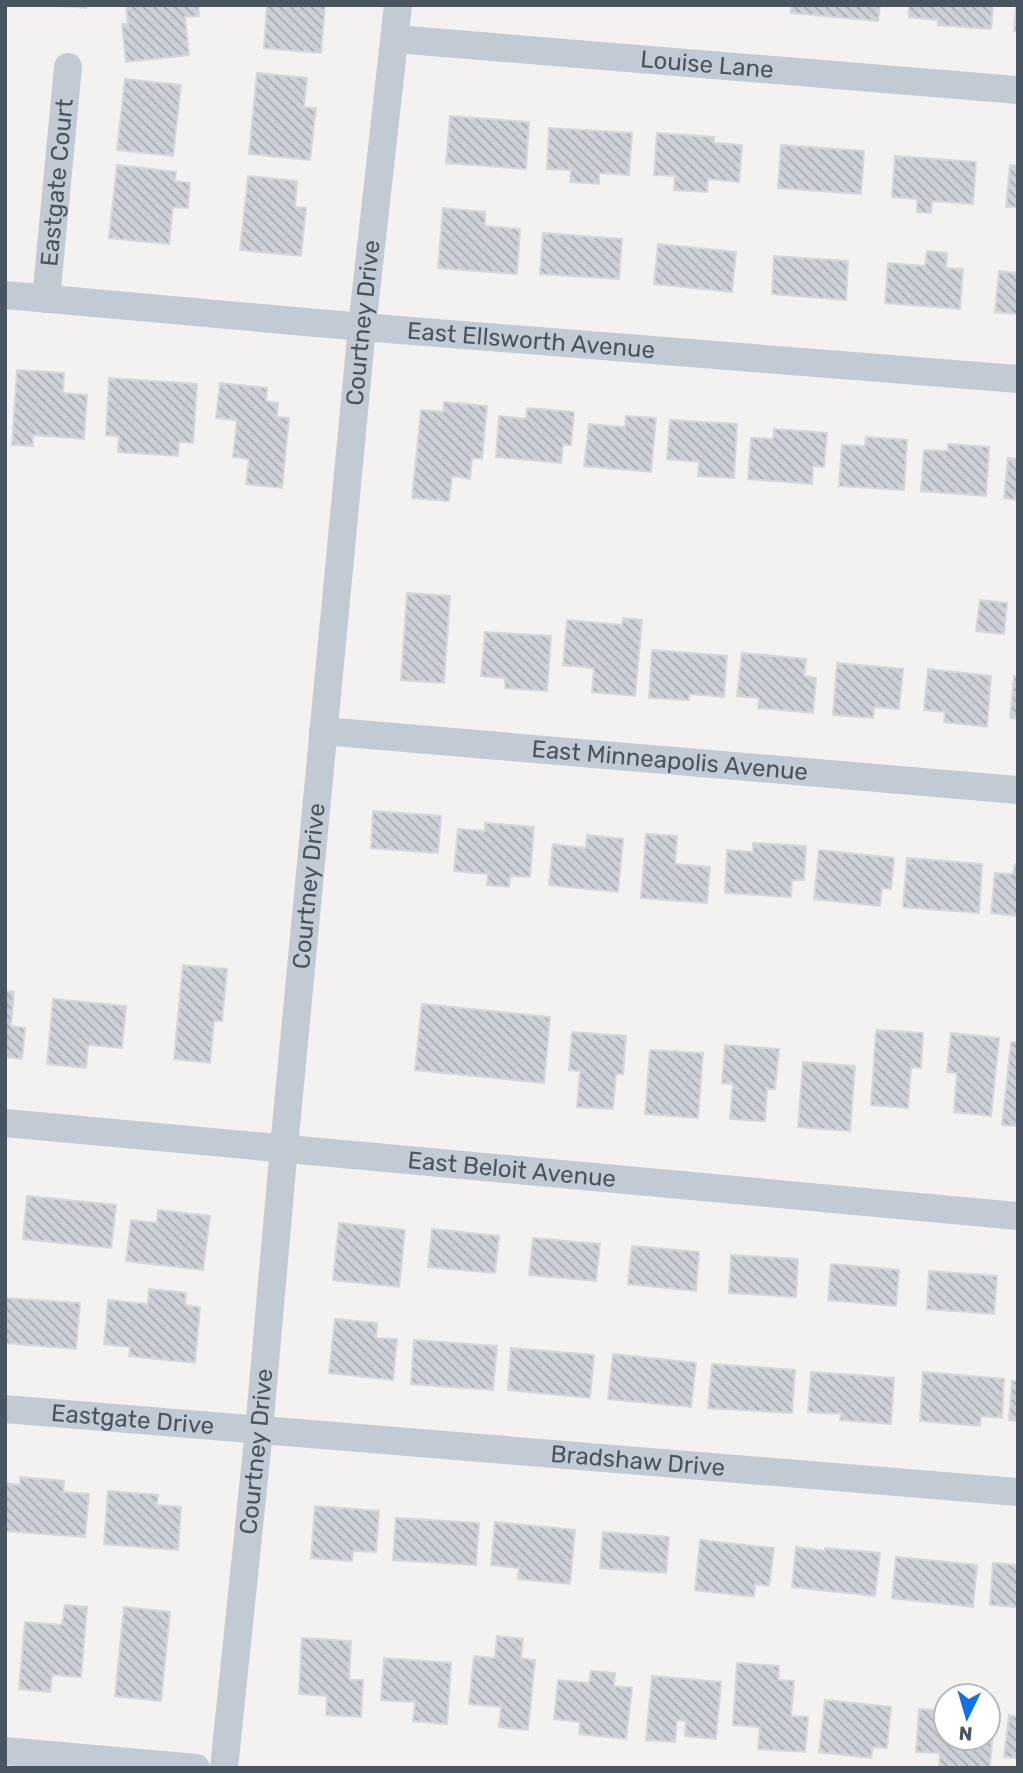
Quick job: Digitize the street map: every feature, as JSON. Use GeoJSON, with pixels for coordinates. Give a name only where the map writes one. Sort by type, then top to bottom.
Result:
{"type":"FeatureCollection","features":[{"type":"Feature","properties":{"kind":"street","name":"Courtney Drive"},"geometry":{"type":"LineString","coordinates":[[224,1768],[259,1430],[362,327],[398,5]]}},
{"type":"Feature","properties":{"kind":"street","name":"Louise Lane"},"geometry":{"type":"LineString","coordinates":[[395,38],[1018,90]]}},
{"type":"Feature","properties":{"kind":"street","name":"Eastgate Court"},"geometry":{"type":"LineString","coordinates":[[46,299],[68,67]]}},
{"type":"Feature","properties":{"kind":"street","name":"East Ellsworth Avenue"},"geometry":{"type":"LineString","coordinates":[[5,295],[362,327],[1018,379]]}},
{"type":"Feature","properties":{"kind":"street","name":"East Minneapolis Avenue"},"geometry":{"type":"LineString","coordinates":[[323,731],[1018,790]]}},
{"type":"Feature","properties":{"kind":"street","name":"East Beloit Avenue"},"geometry":{"type":"LineString","coordinates":[[5,1123],[1018,1216]]}},
{"type":"Feature","properties":{"kind":"street","name":"Eastgate Drive"},"geometry":{"type":"LineString","coordinates":[[5,1409],[259,1430]]}},
{"type":"Feature","properties":{"kind":"street","name":"Bradshaw Drive"},"geometry":{"type":"LineString","coordinates":[[259,1430],[1018,1492]]}},
{"type":"Feature","properties":{"kind":"street"},"geometry":{"type":"LineString","coordinates":[[5,1751],[196,1768]]}},
{"type":"Feature","properties":{"kind":"building"},"geometry":{"type":"Polygon","coordinates":[[[49,5],[86,5],[86,8],[49,5]]]}},
{"type":"Feature","properties":{"kind":"building"},"geometry":{"type":"Polygon","coordinates":[[[126,5],[198,5],[199,16],[185,17],[189,55],[126,62],[122,24],[128,24],[126,5]]]}},
{"type":"Feature","properties":{"kind":"building"},"geometry":{"type":"Polygon","coordinates":[[[267,5],[325,5],[321,53],[264,48],[267,5]]]}},
{"type":"Feature","properties":{"kind":"building"},"geometry":{"type":"Polygon","coordinates":[[[791,5],[880,5],[878,21],[791,13],[791,5]]]}},
{"type":"Feature","properties":{"kind":"building"},"geometry":{"type":"Polygon","coordinates":[[[909,5],[993,5],[991,29],[938,25],[938,20],[909,17],[909,5]]]}},
{"type":"Feature","properties":{"kind":"building"},"geometry":{"type":"Polygon","coordinates":[[[1016,5],[1018,31],[1014,31],[1016,5]]]}},
{"type":"Feature","properties":{"kind":"building"},"geometry":{"type":"Polygon","coordinates":[[[257,73],[307,78],[304,107],[316,108],[310,160],[249,154],[257,73]]]}},
{"type":"Feature","properties":{"kind":"building"},"geometry":{"type":"Polygon","coordinates":[[[125,79],[181,85],[173,156],[117,150],[125,79]]]}},
{"type":"Feature","properties":{"kind":"building"},"geometry":{"type":"Polygon","coordinates":[[[450,116],[529,122],[526,169],[446,163],[450,116]]]}},
{"type":"Feature","properties":{"kind":"building"},"geometry":{"type":"Polygon","coordinates":[[[549,128],[632,133],[629,175],[599,173],[599,184],[570,182],[571,170],[547,169],[549,128]]]}},
{"type":"Feature","properties":{"kind":"building"},"geometry":{"type":"Polygon","coordinates":[[[657,133],[714,137],[714,143],[742,145],[739,182],[708,179],[707,192],[674,190],[675,176],[654,175],[657,133]]]}},
{"type":"Feature","properties":{"kind":"building"},"geometry":{"type":"Polygon","coordinates":[[[781,145],[864,151],[861,194],[778,188],[781,145]]]}},
{"type":"Feature","properties":{"kind":"building"},"geometry":{"type":"Polygon","coordinates":[[[895,156],[976,162],[973,204],[932,201],[931,213],[917,212],[917,199],[892,197],[895,156]]]}},
{"type":"Feature","properties":{"kind":"building"},"geometry":{"type":"Polygon","coordinates":[[[117,165],[176,172],[175,181],[190,183],[188,208],[173,207],[169,244],[109,238],[117,165]]]}},
{"type":"Feature","properties":{"kind":"building"},"geometry":{"type":"Polygon","coordinates":[[[1010,165],[1018,166],[1018,207],[1006,207],[1010,165]]]}},
{"type":"Feature","properties":{"kind":"building"},"geometry":{"type":"Polygon","coordinates":[[[248,176],[297,181],[295,207],[306,208],[301,256],[240,250],[248,176]]]}},
{"type":"Feature","properties":{"kind":"building"},"geometry":{"type":"Polygon","coordinates":[[[443,208],[485,212],[485,226],[520,229],[517,274],[438,268],[443,208]]]}},
{"type":"Feature","properties":{"kind":"building"},"geometry":{"type":"Polygon","coordinates":[[[543,233],[622,239],[619,279],[540,274],[543,233]]]}},
{"type":"Feature","properties":{"kind":"building"},"geometry":{"type":"Polygon","coordinates":[[[658,244],[736,252],[732,292],[654,284],[658,244]]]}},
{"type":"Feature","properties":{"kind":"building"},"geometry":{"type":"Polygon","coordinates":[[[927,251],[947,253],[946,268],[963,269],[960,309],[885,303],[888,263],[925,266],[927,251]]]}},
{"type":"Feature","properties":{"kind":"building"},"geometry":{"type":"Polygon","coordinates":[[[774,256],[848,261],[846,300],[772,294],[774,256]]]}},
{"type":"Feature","properties":{"kind":"building"},"geometry":{"type":"Polygon","coordinates":[[[999,271],[1018,273],[1018,314],[995,312],[999,271]]]}},
{"type":"Feature","properties":{"kind":"building"},"geometry":{"type":"Polygon","coordinates":[[[17,370],[64,373],[63,393],[87,395],[84,439],[33,435],[33,446],[12,445],[17,370]]]}},
{"type":"Feature","properties":{"kind":"building"},"geometry":{"type":"Polygon","coordinates":[[[109,378],[197,384],[193,443],[179,442],[178,456],[118,452],[119,436],[106,435],[109,378]]]}},
{"type":"Feature","properties":{"kind":"building"},"geometry":{"type":"Polygon","coordinates":[[[220,383],[267,388],[266,401],[278,403],[277,417],[289,418],[282,488],[246,484],[249,459],[233,457],[237,420],[216,418],[220,383]]]}},
{"type":"Feature","properties":{"kind":"building"},"geometry":{"type":"Polygon","coordinates":[[[444,402],[487,406],[482,459],[472,458],[470,479],[452,476],[449,501],[412,498],[421,410],[443,412],[444,402]]]}},
{"type":"Feature","properties":{"kind":"building"},"geometry":{"type":"Polygon","coordinates":[[[527,408],[574,412],[571,445],[563,445],[561,463],[496,457],[499,416],[526,419],[527,408]]]}},
{"type":"Feature","properties":{"kind":"building"},"geometry":{"type":"Polygon","coordinates":[[[626,416],[656,418],[651,472],[584,466],[589,424],[625,427],[626,416]]]}},
{"type":"Feature","properties":{"kind":"building"},"geometry":{"type":"Polygon","coordinates":[[[670,420],[737,424],[734,478],[698,476],[699,462],[667,459],[670,420]]]}},
{"type":"Feature","properties":{"kind":"building"},"geometry":{"type":"Polygon","coordinates":[[[774,429],[827,433],[824,467],[813,466],[812,484],[748,479],[751,438],[773,439],[774,429]]]}},
{"type":"Feature","properties":{"kind":"building"},"geometry":{"type":"Polygon","coordinates":[[[866,437],[907,440],[904,490],[839,486],[842,445],[865,446],[866,437]]]}},
{"type":"Feature","properties":{"kind":"building"},"geometry":{"type":"Polygon","coordinates":[[[948,444],[989,447],[986,496],[921,491],[924,450],[948,451],[948,444]]]}},
{"type":"Feature","properties":{"kind":"building"},"geometry":{"type":"Polygon","coordinates":[[[1008,458],[1018,459],[1018,500],[1004,498],[1008,458]]]}},
{"type":"Feature","properties":{"kind":"building"},"geometry":{"type":"Polygon","coordinates":[[[407,593],[450,596],[444,683],[401,680],[407,593]]]}},
{"type":"Feature","properties":{"kind":"building"},"geometry":{"type":"Polygon","coordinates":[[[980,600],[1007,603],[1004,634],[976,631],[980,600]]]}},
{"type":"Feature","properties":{"kind":"building"},"geometry":{"type":"Polygon","coordinates":[[[623,618],[642,620],[635,696],[592,692],[594,668],[563,665],[567,620],[622,625],[623,618]]]}},
{"type":"Feature","properties":{"kind":"building"},"geometry":{"type":"Polygon","coordinates":[[[485,632],[551,636],[547,691],[505,688],[505,678],[481,676],[485,632]]]}},
{"type":"Feature","properties":{"kind":"building"},"geometry":{"type":"Polygon","coordinates":[[[652,650],[727,656],[724,697],[689,694],[689,700],[649,698],[652,650]]]}},
{"type":"Feature","properties":{"kind":"building"},"geometry":{"type":"Polygon","coordinates":[[[742,653],[806,659],[804,676],[816,678],[813,713],[758,708],[759,698],[737,696],[742,653]]]}},
{"type":"Feature","properties":{"kind":"building"},"geometry":{"type":"Polygon","coordinates":[[[837,663],[903,669],[899,709],[874,707],[873,718],[833,715],[837,663]]]}},
{"type":"Feature","properties":{"kind":"building"},"geometry":{"type":"Polygon","coordinates":[[[928,669],[991,676],[987,727],[944,722],[945,712],[924,710],[928,669]]]}},
{"type":"Feature","properties":{"kind":"building"},"geometry":{"type":"Polygon","coordinates":[[[1014,676],[1018,677],[1018,719],[1010,718],[1014,676]]]}},
{"type":"Feature","properties":{"kind":"building"},"geometry":{"type":"Polygon","coordinates":[[[373,811],[441,816],[438,853],[371,848],[373,811]]]}},
{"type":"Feature","properties":{"kind":"building"},"geometry":{"type":"Polygon","coordinates":[[[485,823],[534,827],[530,877],[510,876],[509,887],[487,885],[488,874],[454,871],[458,829],[485,831],[485,823]]]}},
{"type":"Feature","properties":{"kind":"building"},"geometry":{"type":"Polygon","coordinates":[[[646,834],[677,836],[675,864],[710,867],[707,903],[641,898],[646,834]]]}},
{"type":"Feature","properties":{"kind":"building"},"geometry":{"type":"Polygon","coordinates":[[[587,835],[623,839],[618,892],[549,885],[553,844],[586,848],[587,835]]]}},
{"type":"Feature","properties":{"kind":"building"},"geometry":{"type":"Polygon","coordinates":[[[753,843],[806,846],[804,880],[792,880],[791,897],[725,893],[727,850],[753,852],[753,843]]]}},
{"type":"Feature","properties":{"kind":"building"},"geometry":{"type":"Polygon","coordinates":[[[819,850],[894,858],[891,889],[882,888],[880,906],[814,899],[819,850]]]}},
{"type":"Feature","properties":{"kind":"building"},"geometry":{"type":"Polygon","coordinates":[[[907,858],[982,864],[979,913],[903,907],[907,858]]]}},
{"type":"Feature","properties":{"kind":"building"},"geometry":{"type":"Polygon","coordinates":[[[1015,864],[1018,864],[1018,916],[991,913],[995,873],[1013,874],[1015,864]]]}},
{"type":"Feature","properties":{"kind":"building"},"geometry":{"type":"Polygon","coordinates":[[[183,965],[227,969],[222,1021],[214,1021],[210,1063],[174,1059],[183,965]]]}},
{"type":"Feature","properties":{"kind":"building"},"geometry":{"type":"Polygon","coordinates":[[[5,991],[14,992],[11,1026],[25,1028],[22,1059],[5,1057],[5,991]]]}},
{"type":"Feature","properties":{"kind":"building"},"geometry":{"type":"Polygon","coordinates":[[[53,999],[126,1006],[122,1048],[88,1045],[86,1068],[47,1064],[53,999]]]}},
{"type":"Feature","properties":{"kind":"building"},"geometry":{"type":"Polygon","coordinates":[[[422,1004],[550,1017],[544,1083],[415,1070],[422,1004]]]}},
{"type":"Feature","properties":{"kind":"building"},"geometry":{"type":"Polygon","coordinates":[[[876,1030],[923,1033],[921,1068],[911,1067],[908,1108],[871,1105],[876,1030]]]}},
{"type":"Feature","properties":{"kind":"building"},"geometry":{"type":"Polygon","coordinates":[[[572,1032],[626,1036],[623,1074],[616,1074],[613,1109],[577,1107],[580,1071],[569,1070],[572,1032]]]}},
{"type":"Feature","properties":{"kind":"building"},"geometry":{"type":"Polygon","coordinates":[[[951,1033],[999,1038],[991,1116],[954,1112],[957,1073],[947,1072],[951,1033]]]}},
{"type":"Feature","properties":{"kind":"building"},"geometry":{"type":"Polygon","coordinates":[[[1011,1042],[1018,1042],[1018,1126],[1002,1125],[1011,1042]]]}},
{"type":"Feature","properties":{"kind":"building"},"geometry":{"type":"Polygon","coordinates":[[[725,1045],[779,1049],[775,1089],[767,1089],[765,1121],[730,1119],[733,1084],[722,1083],[725,1045]]]}},
{"type":"Feature","properties":{"kind":"building"},"geometry":{"type":"Polygon","coordinates":[[[650,1050],[703,1053],[698,1118],[645,1114],[650,1050]]]}},
{"type":"Feature","properties":{"kind":"building"},"geometry":{"type":"Polygon","coordinates":[[[803,1062],[855,1066],[850,1131],[798,1127],[803,1062]]]}},
{"type":"Feature","properties":{"kind":"building"},"geometry":{"type":"Polygon","coordinates":[[[27,1196],[116,1205],[111,1248],[23,1239],[27,1196]]]}},
{"type":"Feature","properties":{"kind":"building"},"geometry":{"type":"Polygon","coordinates":[[[158,1210],[210,1216],[203,1270],[126,1261],[131,1220],[157,1223],[158,1210]]]}},
{"type":"Feature","properties":{"kind":"building"},"geometry":{"type":"Polygon","coordinates":[[[339,1223],[405,1230],[399,1287],[333,1280],[339,1223]]]}},
{"type":"Feature","properties":{"kind":"building"},"geometry":{"type":"Polygon","coordinates":[[[432,1229],[499,1236],[495,1273],[428,1267],[432,1229]]]}},
{"type":"Feature","properties":{"kind":"building"},"geometry":{"type":"Polygon","coordinates":[[[533,1238],[600,1244],[596,1281],[529,1275],[533,1238]]]}},
{"type":"Feature","properties":{"kind":"building"},"geometry":{"type":"Polygon","coordinates":[[[632,1246],[699,1252],[696,1291],[628,1284],[632,1246]]]}},
{"type":"Feature","properties":{"kind":"building"},"geometry":{"type":"Polygon","coordinates":[[[731,1255],[798,1259],[796,1297],[729,1293],[731,1255]]]}},
{"type":"Feature","properties":{"kind":"building"},"geometry":{"type":"Polygon","coordinates":[[[831,1264],[899,1270],[896,1306],[828,1300],[831,1264]]]}},
{"type":"Feature","properties":{"kind":"building"},"geometry":{"type":"Polygon","coordinates":[[[929,1271],[997,1276],[994,1314],[927,1309],[929,1271]]]}},
{"type":"Feature","properties":{"kind":"building"},"geometry":{"type":"Polygon","coordinates":[[[149,1289],[186,1293],[185,1305],[200,1307],[195,1363],[129,1356],[130,1347],[104,1344],[108,1300],[148,1304],[149,1289]]]}},
{"type":"Feature","properties":{"kind":"building"},"geometry":{"type":"Polygon","coordinates":[[[5,1298],[80,1303],[76,1349],[5,1343],[5,1298]]]}},
{"type":"Feature","properties":{"kind":"building"},"geometry":{"type":"Polygon","coordinates":[[[335,1319],[377,1323],[376,1338],[397,1339],[393,1380],[329,1373],[335,1319]]]}},
{"type":"Feature","properties":{"kind":"building"},"geometry":{"type":"Polygon","coordinates":[[[414,1340],[497,1346],[493,1390],[411,1384],[414,1340]]]}},
{"type":"Feature","properties":{"kind":"building"},"geometry":{"type":"Polygon","coordinates":[[[511,1348],[594,1355],[590,1398],[508,1390],[511,1348]]]}},
{"type":"Feature","properties":{"kind":"building"},"geometry":{"type":"Polygon","coordinates":[[[613,1354],[696,1363],[691,1407],[608,1399],[613,1354]]]}},
{"type":"Feature","properties":{"kind":"building"},"geometry":{"type":"Polygon","coordinates":[[[712,1364],[795,1370],[792,1413],[708,1408],[712,1364]]]}},
{"type":"Feature","properties":{"kind":"building"},"geometry":{"type":"Polygon","coordinates":[[[811,1372],[894,1378],[891,1424],[840,1420],[841,1414],[808,1412],[811,1372]]]}},
{"type":"Feature","properties":{"kind":"building"},"geometry":{"type":"Polygon","coordinates":[[[923,1372],[1004,1379],[1002,1418],[981,1416],[980,1426],[920,1421],[923,1372]]]}},
{"type":"Feature","properties":{"kind":"building"},"geometry":{"type":"Polygon","coordinates":[[[1012,1381],[1018,1381],[1018,1421],[1009,1420],[1012,1381]]]}},
{"type":"Feature","properties":{"kind":"building"},"geometry":{"type":"Polygon","coordinates":[[[20,1477],[64,1481],[63,1492],[89,1494],[85,1537],[5,1531],[5,1483],[20,1485],[20,1477]]]}},
{"type":"Feature","properties":{"kind":"building"},"geometry":{"type":"Polygon","coordinates":[[[108,1491],[158,1495],[157,1505],[181,1507],[178,1550],[104,1544],[108,1491]]]}},
{"type":"Feature","properties":{"kind":"building"},"geometry":{"type":"Polygon","coordinates":[[[315,1506],[379,1511],[376,1552],[353,1551],[352,1561],[311,1558],[315,1506]]]}},
{"type":"Feature","properties":{"kind":"building"},"geometry":{"type":"Polygon","coordinates":[[[396,1518],[479,1523],[476,1565],[393,1560],[396,1518]]]}},
{"type":"Feature","properties":{"kind":"building"},"geometry":{"type":"Polygon","coordinates":[[[495,1522],[575,1530],[570,1584],[518,1579],[519,1568],[491,1565],[495,1522]]]}},
{"type":"Feature","properties":{"kind":"building"},"geometry":{"type":"Polygon","coordinates":[[[603,1532],[669,1537],[666,1573],[600,1568],[603,1532]]]}},
{"type":"Feature","properties":{"kind":"building"},"geometry":{"type":"Polygon","coordinates":[[[700,1540],[774,1548],[769,1586],[755,1584],[754,1597],[695,1590],[700,1540]]]}},
{"type":"Feature","properties":{"kind":"building"},"geometry":{"type":"Polygon","coordinates":[[[796,1547],[880,1553],[875,1596],[792,1587],[796,1547]]]}},
{"type":"Feature","properties":{"kind":"building"},"geometry":{"type":"Polygon","coordinates":[[[896,1557],[977,1565],[973,1607],[892,1598],[896,1557]]]}},
{"type":"Feature","properties":{"kind":"building"},"geometry":{"type":"Polygon","coordinates":[[[993,1563],[1018,1565],[1018,1607],[990,1605],[993,1563]]]}},
{"type":"Feature","properties":{"kind":"building"},"geometry":{"type":"Polygon","coordinates":[[[65,1605],[87,1607],[81,1677],[52,1675],[50,1692],[19,1689],[25,1622],[62,1625],[65,1605]]]}},
{"type":"Feature","properties":{"kind":"building"},"geometry":{"type":"Polygon","coordinates":[[[124,1607],[170,1612],[161,1701],[115,1696],[124,1607]]]}},
{"type":"Feature","properties":{"kind":"building"},"geometry":{"type":"Polygon","coordinates":[[[497,1636],[523,1639],[521,1658],[535,1660],[528,1730],[499,1727],[501,1707],[469,1704],[474,1656],[495,1658],[497,1636]]]}},
{"type":"Feature","properties":{"kind":"building"},"geometry":{"type":"Polygon","coordinates":[[[302,1638],[351,1641],[349,1680],[363,1680],[361,1717],[326,1715],[327,1696],[299,1694],[302,1638]]]}},
{"type":"Feature","properties":{"kind":"building"},"geometry":{"type":"Polygon","coordinates":[[[384,1658],[451,1663],[447,1724],[413,1721],[415,1702],[381,1700],[384,1658]]]}},
{"type":"Feature","properties":{"kind":"building"},"geometry":{"type":"Polygon","coordinates":[[[737,1663],[779,1666],[778,1680],[794,1681],[791,1716],[808,1717],[805,1752],[758,1749],[760,1727],[733,1725],[737,1663]]]}},
{"type":"Feature","properties":{"kind":"building"},"geometry":{"type":"Polygon","coordinates":[[[591,1671],[615,1673],[614,1686],[632,1688],[626,1739],[579,1734],[580,1722],[554,1719],[558,1680],[589,1683],[591,1671]]]}},
{"type":"Feature","properties":{"kind":"building"},"geometry":{"type":"Polygon","coordinates":[[[652,1676],[721,1682],[716,1739],[685,1736],[686,1721],[677,1720],[675,1742],[646,1740],[652,1676]]]}},
{"type":"Feature","properties":{"kind":"building"},"geometry":{"type":"Polygon","coordinates":[[[825,1700],[891,1707],[887,1748],[873,1747],[871,1758],[819,1752],[825,1700]]]}},
{"type":"Feature","properties":{"kind":"building"},"geometry":{"type":"Polygon","coordinates":[[[919,1709],[932,1710],[932,1752],[991,1752],[990,1768],[939,1767],[940,1753],[916,1752],[919,1709]]]}},
{"type":"Feature","properties":{"kind":"building"},"geometry":{"type":"Polygon","coordinates":[[[1009,1715],[1018,1717],[1018,1758],[1004,1757],[1009,1715]]]}}]}
